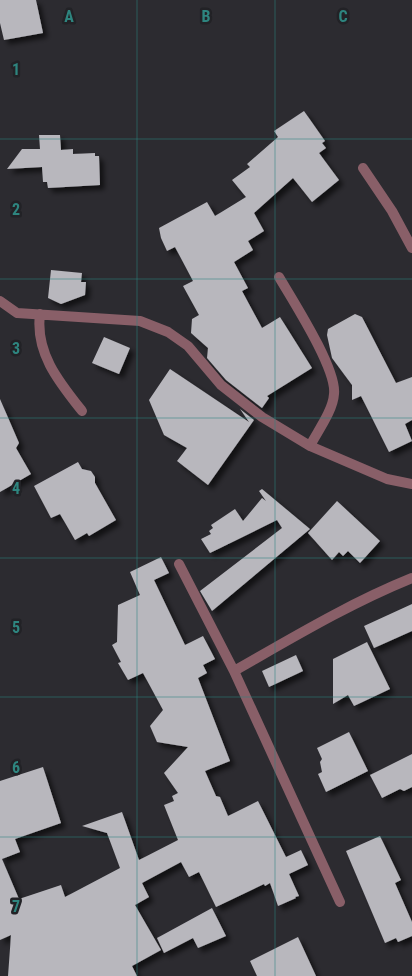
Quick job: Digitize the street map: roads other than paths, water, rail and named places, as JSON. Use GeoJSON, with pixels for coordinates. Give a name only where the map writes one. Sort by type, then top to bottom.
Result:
{"type":"FeatureCollection","features":[{"type":"Feature","properties":{"kind":"street"},"geometry":{"type":"LineString","coordinates":[[363,168],[392,211],[412,248]]}},
{"type":"Feature","properties":{"kind":"street"},"geometry":{"type":"LineString","coordinates":[[279,277],[322,354],[333,380],[335,393],[331,406],[310,446]]}},
{"type":"Feature","properties":{"kind":"street"},"geometry":{"type":"LineString","coordinates":[[0,301],[16,313],[140,321],[168,332],[188,346],[221,385],[262,417],[310,446],[387,479],[412,484]]}},
{"type":"Feature","properties":{"kind":"street"},"geometry":{"type":"LineString","coordinates":[[40,314],[38,329],[44,355],[66,391],[82,412]]}},
{"type":"Feature","properties":{"kind":"street"},"geometry":{"type":"LineString","coordinates":[[179,564],[234,671],[340,902]]}},
{"type":"Feature","properties":{"kind":"street"},"geometry":{"type":"LineString","coordinates":[[234,671],[328,618],[384,589],[412,578]]}}]}
